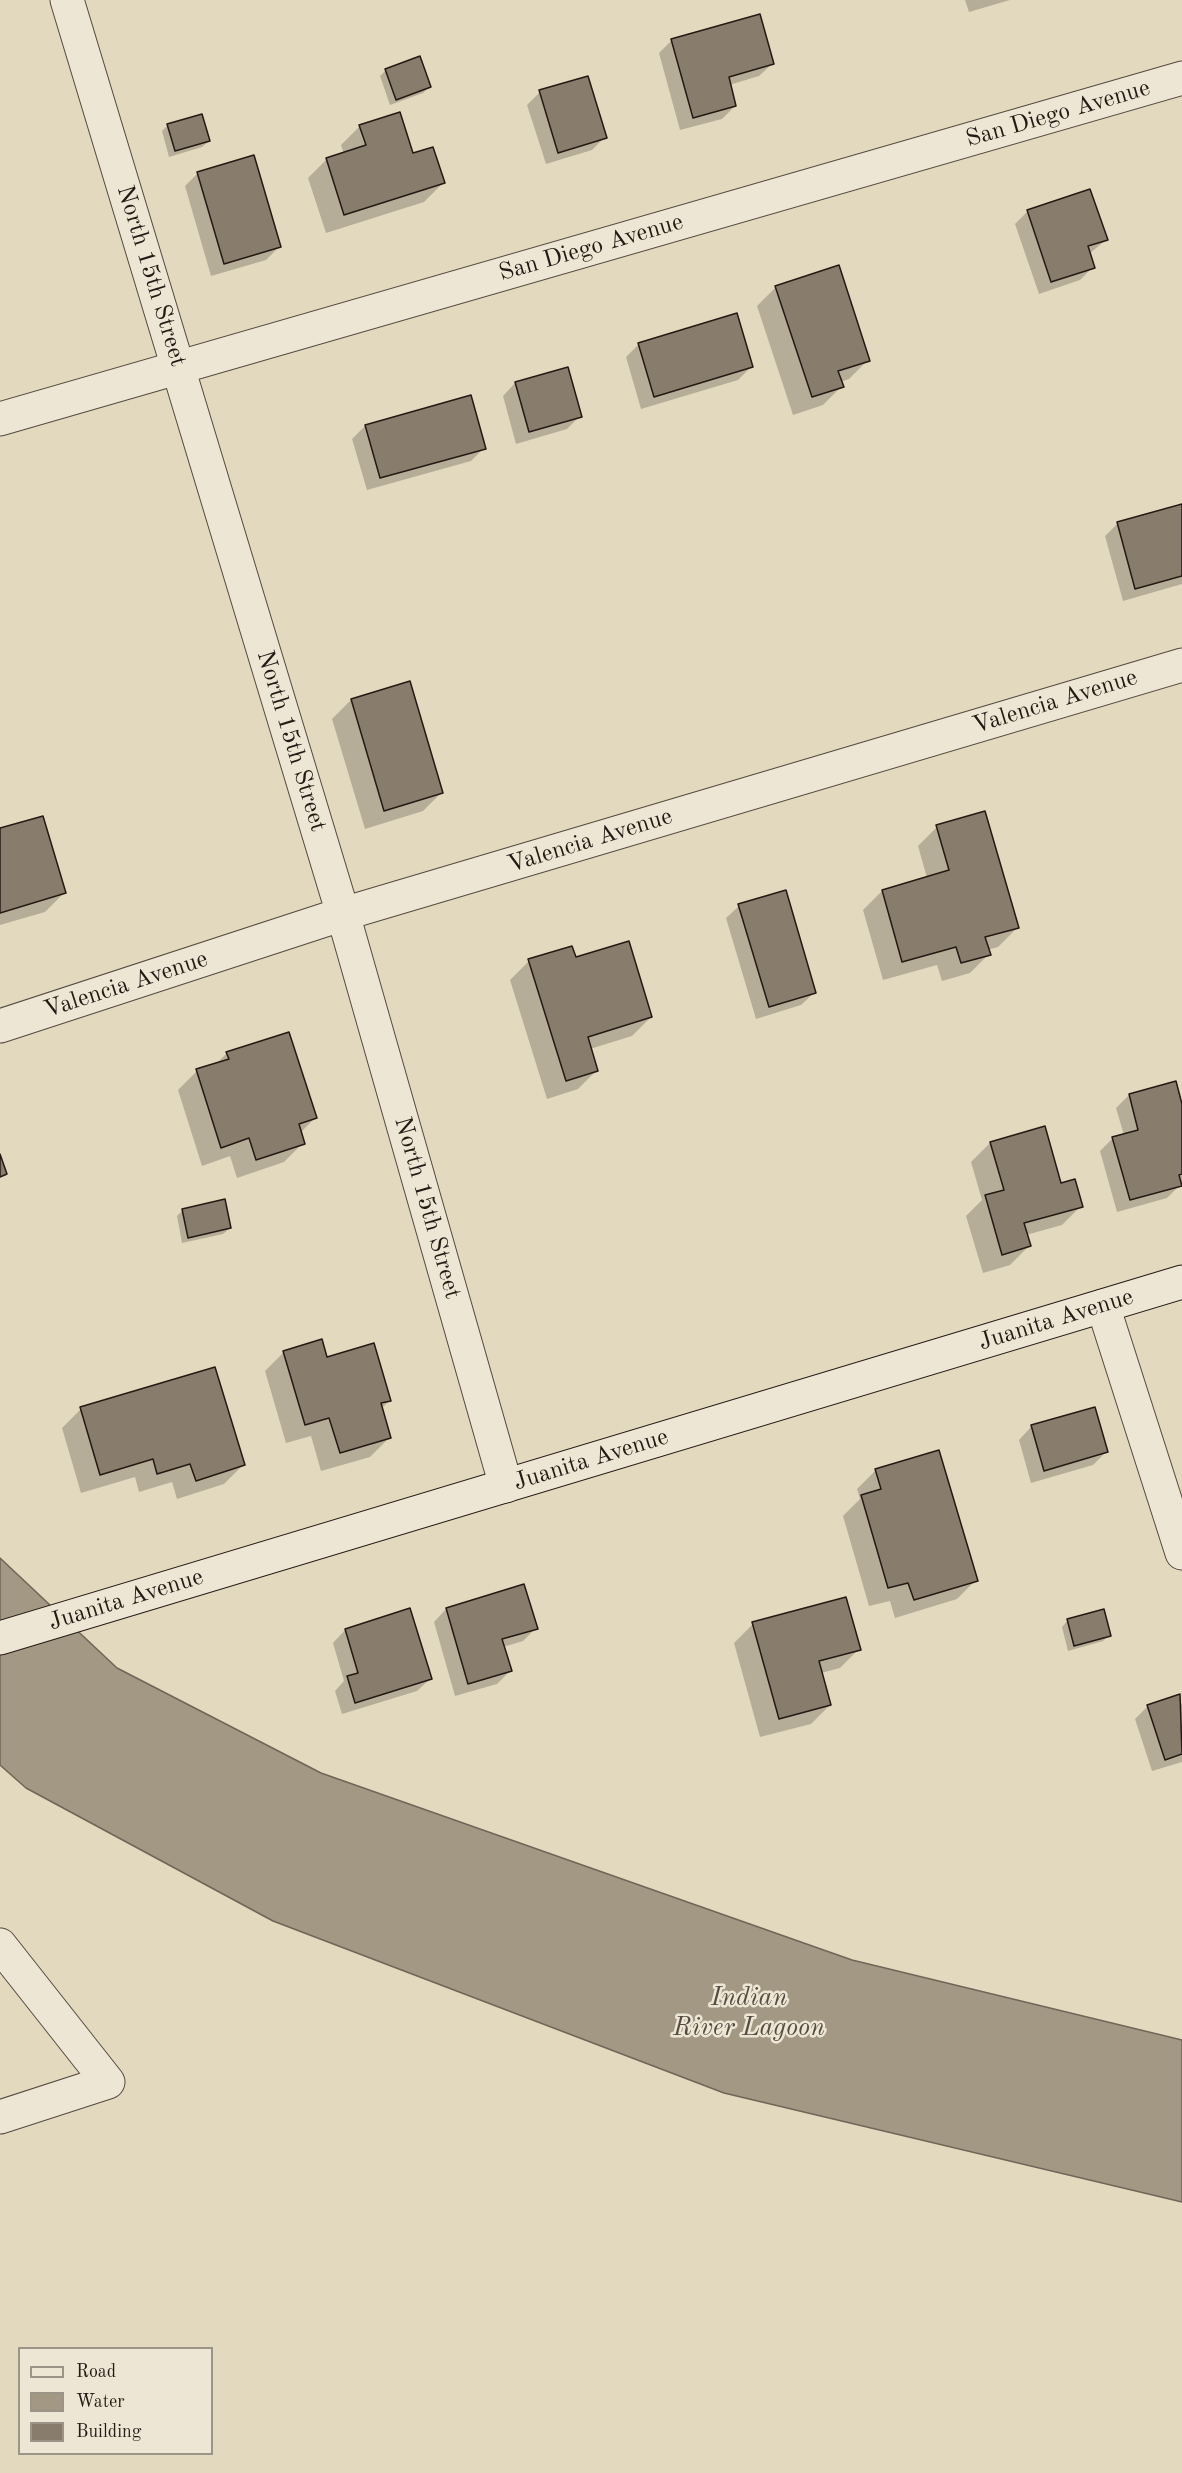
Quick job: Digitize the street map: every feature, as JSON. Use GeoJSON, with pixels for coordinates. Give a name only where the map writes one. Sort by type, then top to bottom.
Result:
{"type":"FeatureCollection","features":[{"type":"Feature","properties":{"kind":"street","name":"North 15th Street"},"geometry":{"type":"LineString","coordinates":[[67,0],[343,914],[506,1485]]}},
{"type":"Feature","properties":{"kind":"street","name":"San Diego Avenue"},"geometry":{"type":"LineString","coordinates":[[0,419],[1182,78]]}},
{"type":"Feature","properties":{"kind":"street","name":"Valencia Avenue"},"geometry":{"type":"LineString","coordinates":[[0,1026],[343,914],[1182,665]]}},
{"type":"Feature","properties":{"kind":"street","name":"Juanita Avenue"},"geometry":{"type":"LineString","coordinates":[[0,1638],[1182,1282]]}},
{"type":"Feature","properties":{"kind":"street"},"geometry":{"type":"LineString","coordinates":[[1103,1306],[1182,1553]]}},
{"type":"Feature","properties":{"kind":"street"},"geometry":{"type":"LineString","coordinates":[[0,1945],[108,2082],[0,2117]]}},
{"type":"Feature","properties":{"kind":"water","name":"Indian River Lagoon"},"geometry":{"type":"Polygon","coordinates":[[[0,1558],[117,1668],[321,1773],[852,1960],[1182,2040],[1182,2202],[724,2093],[273,1921],[26,1788],[0,1765],[0,1558]]]}},
{"type":"Feature","properties":{"kind":"building"},"geometry":{"type":"Polygon","coordinates":[[[760,14],[774,64],[729,77],[736,106],[693,118],[671,39],[760,14]]]}},
{"type":"Feature","properties":{"kind":"building"},"geometry":{"type":"Polygon","coordinates":[[[420,56],[431,87],[396,100],[385,69],[420,56]]]}},
{"type":"Feature","properties":{"kind":"building"},"geometry":{"type":"Polygon","coordinates":[[[588,76],[607,138],[558,153],[539,90],[588,76]]]}},
{"type":"Feature","properties":{"kind":"building"},"geometry":{"type":"Polygon","coordinates":[[[400,112],[413,153],[433,147],[445,183],[344,215],[326,158],[366,145],[359,125],[400,112]]]}},
{"type":"Feature","properties":{"kind":"building"},"geometry":{"type":"Polygon","coordinates":[[[202,114],[210,141],[175,151],[167,124],[202,114]]]}},
{"type":"Feature","properties":{"kind":"building"},"geometry":{"type":"Polygon","coordinates":[[[254,155],[281,247],[224,264],[197,172],[254,155]]]}},
{"type":"Feature","properties":{"kind":"building"},"geometry":{"type":"Polygon","coordinates":[[[1090,189],[1108,240],[1088,246],[1095,268],[1051,282],[1027,210],[1090,189]]]}},
{"type":"Feature","properties":{"kind":"building"},"geometry":{"type":"Polygon","coordinates":[[[839,265],[870,361],[838,371],[844,387],[812,397],[775,286],[839,265]]]}},
{"type":"Feature","properties":{"kind":"building"},"geometry":{"type":"Polygon","coordinates":[[[737,313],[753,367],[654,397],[638,343],[737,313]]]}},
{"type":"Feature","properties":{"kind":"building"},"geometry":{"type":"Polygon","coordinates":[[[568,367],[582,417],[529,432],[515,382],[568,367]]]}},
{"type":"Feature","properties":{"kind":"building"},"geometry":{"type":"Polygon","coordinates":[[[471,395],[486,449],[380,478],[365,425],[471,395]]]}},
{"type":"Feature","properties":{"kind":"building"},"geometry":{"type":"Polygon","coordinates":[[[1182,504],[1182,576],[1135,589],[1117,522],[1182,504]]]}},
{"type":"Feature","properties":{"kind":"building"},"geometry":{"type":"Polygon","coordinates":[[[410,681],[443,793],[384,811],[351,699],[410,681]]]}},
{"type":"Feature","properties":{"kind":"building"},"geometry":{"type":"Polygon","coordinates":[[[985,811],[1019,928],[985,937],[991,955],[961,963],[956,947],[902,962],[882,890],[949,870],[936,825],[985,811]]]}},
{"type":"Feature","properties":{"kind":"building"},"geometry":{"type":"Polygon","coordinates":[[[43,816],[66,893],[0,913],[0,828],[43,816]]]}},
{"type":"Feature","properties":{"kind":"building"},"geometry":{"type":"Polygon","coordinates":[[[786,890],[816,993],[769,1007],[738,904],[786,890]]]}},
{"type":"Feature","properties":{"kind":"building"},"geometry":{"type":"Polygon","coordinates":[[[629,941],[652,1017],[588,1037],[598,1071],[566,1081],[528,959],[572,946],[576,957],[629,941]]]}},
{"type":"Feature","properties":{"kind":"building"},"geometry":{"type":"Polygon","coordinates":[[[289,1032],[317,1118],[299,1124],[305,1144],[256,1160],[249,1138],[221,1148],[196,1069],[229,1059],[226,1052],[289,1032]]]}},
{"type":"Feature","properties":{"kind":"building"},"geometry":{"type":"Polygon","coordinates":[[[1176,1081],[1182,1104],[1182,1174],[1179,1175],[1182,1186],[1130,1200],[1112,1137],[1138,1130],[1129,1094],[1176,1081]]]}},
{"type":"Feature","properties":{"kind":"building"},"geometry":{"type":"Polygon","coordinates":[[[1045,1126],[1061,1183],[1075,1179],[1083,1207],[1024,1223],[1031,1246],[1002,1255],[985,1195],[1004,1190],[990,1142],[1045,1126]]]}},
{"type":"Feature","properties":{"kind":"building"},"geometry":{"type":"Polygon","coordinates":[[[0,1154],[7,1174],[0,1177],[0,1154]]]}},
{"type":"Feature","properties":{"kind":"building"},"geometry":{"type":"Polygon","coordinates":[[[225,1199],[231,1228],[188,1238],[182,1209],[225,1199]]]}},
{"type":"Feature","properties":{"kind":"building"},"geometry":{"type":"Polygon","coordinates":[[[322,1339],[327,1357],[374,1343],[391,1401],[381,1403],[391,1438],[340,1453],[329,1418],[305,1425],[283,1351],[322,1339]]]}},
{"type":"Feature","properties":{"kind":"building"},"geometry":{"type":"Polygon","coordinates":[[[215,1367],[245,1465],[196,1481],[190,1464],[157,1474],[153,1459],[100,1475],[80,1407],[215,1367]]]}},
{"type":"Feature","properties":{"kind":"building"},"geometry":{"type":"Polygon","coordinates":[[[1095,1407],[1108,1452],[1044,1471],[1031,1425],[1095,1407]]]}},
{"type":"Feature","properties":{"kind":"building"},"geometry":{"type":"Polygon","coordinates":[[[939,1450],[978,1581],[914,1600],[908,1583],[888,1588],[861,1495],[881,1489],[875,1469],[939,1450]]]}},
{"type":"Feature","properties":{"kind":"building"},"geometry":{"type":"Polygon","coordinates":[[[524,1584],[538,1629],[502,1639],[512,1671],[468,1684],[446,1608],[524,1584]]]}},
{"type":"Feature","properties":{"kind":"building"},"geometry":{"type":"Polygon","coordinates":[[[846,1597],[861,1650],[819,1661],[831,1705],[779,1719],[752,1622],[846,1597]]]}},
{"type":"Feature","properties":{"kind":"building"},"geometry":{"type":"Polygon","coordinates":[[[410,1608],[432,1679],[355,1703],[347,1676],[358,1673],[345,1629],[410,1608]]]}},
{"type":"Feature","properties":{"kind":"building"},"geometry":{"type":"Polygon","coordinates":[[[1104,1609],[1111,1636],[1074,1646],[1067,1619],[1104,1609]]]}},
{"type":"Feature","properties":{"kind":"building"},"geometry":{"type":"Polygon","coordinates":[[[1180,1694],[1182,1754],[1165,1760],[1147,1705],[1180,1694]]]}}]}
